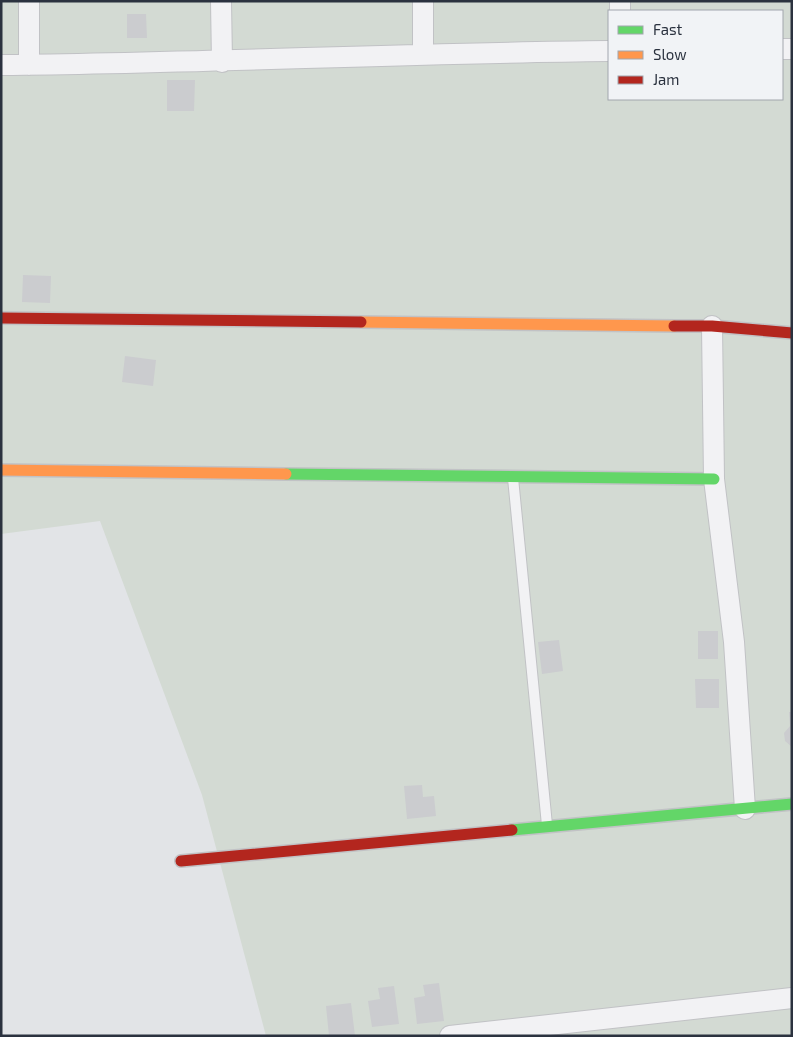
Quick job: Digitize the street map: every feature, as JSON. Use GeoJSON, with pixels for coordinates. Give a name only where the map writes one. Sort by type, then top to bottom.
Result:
{"type":"FeatureCollection","features":[{"type":"Feature","properties":{"kind":"street"},"geometry":{"type":"LineString","coordinates":[[29,65],[30,1]]}},
{"type":"Feature","properties":{"kind":"street"},"geometry":{"type":"LineString","coordinates":[[222,1],[222,62]]}},
{"type":"Feature","properties":{"kind":"street"},"geometry":{"type":"LineString","coordinates":[[423,1],[423,53]]}},
{"type":"Feature","properties":{"kind":"street"},"geometry":{"type":"LineString","coordinates":[[1,65],[222,62],[423,53],[608,51]]}},
{"type":"Feature","properties":{"kind":"street"},"geometry":{"type":"LineString","coordinates":[[1,318],[712,326],[792,333]]}},
{"type":"Feature","properties":{"kind":"street"},"geometry":{"type":"LineString","coordinates":[[712,326],[714,479],[734,642],[745,809]]}},
{"type":"Feature","properties":{"kind":"street"},"geometry":{"type":"LineString","coordinates":[[1,470],[714,479]]}},
{"type":"Feature","properties":{"kind":"street"},"geometry":{"type":"LineString","coordinates":[[181,861],[792,804]]}},
{"type":"Feature","properties":{"kind":"street"},"geometry":{"type":"LineString","coordinates":[[450,1036],[792,998]]}},
{"type":"Feature","properties":{"kind":"lane"},"geometry":{"type":"LineString","coordinates":[[513,477],[547,828]]}},
{"type":"Feature","properties":{"kind":"shaded area"},"geometry":{"type":"Polygon","coordinates":[[[1,1],[792,1],[792,1036],[266,1036],[202,795],[100,521],[1,534],[1,1]]]}},
{"type":"Feature","properties":{"kind":"building"},"geometry":{"type":"Polygon","coordinates":[[[127,14],[146,14],[147,38],[127,38],[127,14]]]}},
{"type":"Feature","properties":{"kind":"building"},"geometry":{"type":"Polygon","coordinates":[[[167,80],[195,80],[194,111],[167,111],[167,80]]]}},
{"type":"Feature","properties":{"kind":"building"},"geometry":{"type":"Polygon","coordinates":[[[23,275],[51,276],[50,303],[22,302],[23,275]]]}},
{"type":"Feature","properties":{"kind":"building"},"geometry":{"type":"Polygon","coordinates":[[[125,356],[156,360],[153,386],[122,382],[125,356]]]}},
{"type":"Feature","properties":{"kind":"building"},"geometry":{"type":"Polygon","coordinates":[[[698,631],[718,631],[718,659],[698,659],[698,631]]]}},
{"type":"Feature","properties":{"kind":"building"},"geometry":{"type":"Polygon","coordinates":[[[559,640],[563,671],[542,674],[538,642],[559,640]]]}},
{"type":"Feature","properties":{"kind":"building"},"geometry":{"type":"Polygon","coordinates":[[[695,679],[719,679],[719,708],[696,708],[695,679]]]}},
{"type":"Feature","properties":{"kind":"building"},"geometry":{"type":"Polygon","coordinates":[[[789,712],[792,712],[792,747],[785,741],[784,733],[790,726],[789,712]]]}},
{"type":"Feature","properties":{"kind":"building"},"geometry":{"type":"Polygon","coordinates":[[[422,785],[423,797],[434,796],[436,816],[407,819],[404,786],[422,785]]]}},
{"type":"Feature","properties":{"kind":"building"},"geometry":{"type":"Polygon","coordinates":[[[439,983],[444,1021],[417,1024],[414,998],[425,996],[423,985],[439,983]]]}},
{"type":"Feature","properties":{"kind":"building"},"geometry":{"type":"Polygon","coordinates":[[[394,986],[399,1024],[372,1027],[368,1001],[380,999],[378,988],[394,986]]]}},
{"type":"Feature","properties":{"kind":"building"},"geometry":{"type":"Polygon","coordinates":[[[351,1003],[355,1036],[329,1036],[326,1006],[351,1003]]]}},
{"type":"Feature","properties":{"kind":"traffic: fast"},"geometry":{"type":"LineString","coordinates":[[286,474],[714,479]]}},
{"type":"Feature","properties":{"kind":"traffic: fast"},"geometry":{"type":"LineString","coordinates":[[512,830],[792,804]]}},
{"type":"Feature","properties":{"kind":"traffic: slow"},"geometry":{"type":"LineString","coordinates":[[361,322],[674,326]]}},
{"type":"Feature","properties":{"kind":"traffic: slow"},"geometry":{"type":"LineString","coordinates":[[1,470],[286,474]]}},
{"type":"Feature","properties":{"kind":"traffic: jam"},"geometry":{"type":"LineString","coordinates":[[1,318],[361,322]]}},
{"type":"Feature","properties":{"kind":"traffic: jam"},"geometry":{"type":"LineString","coordinates":[[674,326],[712,326],[792,333]]}},
{"type":"Feature","properties":{"kind":"traffic: jam"},"geometry":{"type":"LineString","coordinates":[[181,861],[512,830]]}}]}
